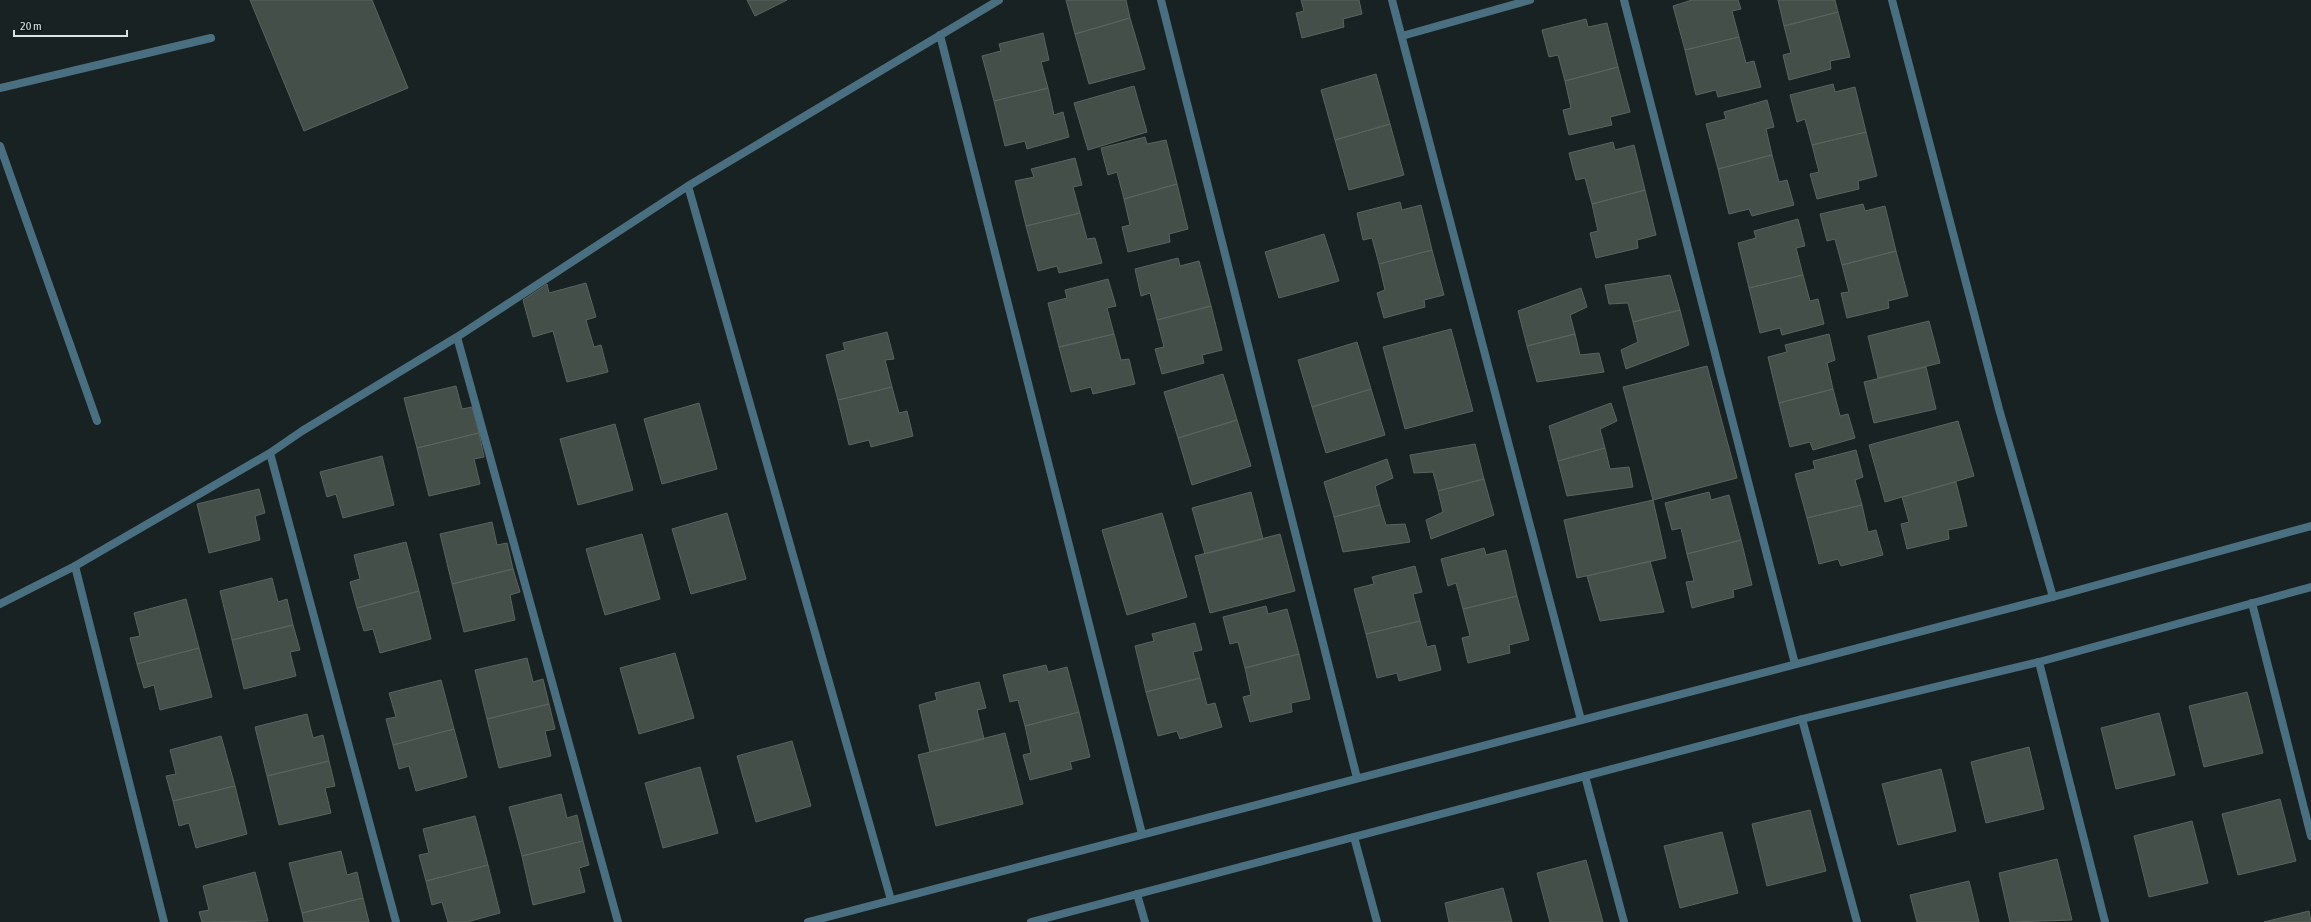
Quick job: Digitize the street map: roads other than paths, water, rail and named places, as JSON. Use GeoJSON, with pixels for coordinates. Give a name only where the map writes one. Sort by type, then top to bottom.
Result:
{"type":"FeatureCollection","features":[{"type":"Feature","properties":{"kind":"street"},"geometry":{"type":"LineString","coordinates":[[0,604],[75,566],[270,453],[302,431],[457,337],[688,186],[999,0]]}},
{"type":"Feature","properties":{"kind":"street"},"geometry":{"type":"LineString","coordinates":[[1161,0],[1357,778]]}},
{"type":"Feature","properties":{"kind":"street"},"geometry":{"type":"LineString","coordinates":[[1392,0],[1581,720]]}},
{"type":"Feature","properties":{"kind":"street"},"geometry":{"type":"LineString","coordinates":[[1402,36],[1530,0]]}},
{"type":"Feature","properties":{"kind":"street"},"geometry":{"type":"LineString","coordinates":[[1624,0],[1796,664]]}},
{"type":"Feature","properties":{"kind":"street"},"geometry":{"type":"LineString","coordinates":[[1892,0],[1997,401],[2054,597]]}},
{"type":"Feature","properties":{"kind":"street"},"geometry":{"type":"LineString","coordinates":[[940,35],[1142,834]]}},
{"type":"Feature","properties":{"kind":"street"},"geometry":{"type":"LineString","coordinates":[[0,88],[211,38]]}},
{"type":"Feature","properties":{"kind":"street"},"geometry":{"type":"LineString","coordinates":[[0,146],[96,421]]}},
{"type":"Feature","properties":{"kind":"street"},"geometry":{"type":"LineString","coordinates":[[688,186],[890,900]]}},
{"type":"Feature","properties":{"kind":"street"},"geometry":{"type":"LineString","coordinates":[[457,337],[618,922]]}},
{"type":"Feature","properties":{"kind":"street"},"geometry":{"type":"LineString","coordinates":[[270,453],[396,922]]}},
{"type":"Feature","properties":{"kind":"street"},"geometry":{"type":"LineString","coordinates":[[808,922],[2054,597],[2311,526]]}},
{"type":"Feature","properties":{"kind":"street"},"geometry":{"type":"LineString","coordinates":[[75,566],[164,922]]}},
{"type":"Feature","properties":{"kind":"street"},"geometry":{"type":"LineString","coordinates":[[1032,922],[1802,719],[2039,662],[2311,587]]}},
{"type":"Feature","properties":{"kind":"street"},"geometry":{"type":"LineString","coordinates":[[2252,603],[2311,836]]}},
{"type":"Feature","properties":{"kind":"street"},"geometry":{"type":"LineString","coordinates":[[2039,662],[2105,922]]}},
{"type":"Feature","properties":{"kind":"street"},"geometry":{"type":"LineString","coordinates":[[1802,719],[1857,922]]}},
{"type":"Feature","properties":{"kind":"street"},"geometry":{"type":"LineString","coordinates":[[1585,776],[1624,922]]}},
{"type":"Feature","properties":{"kind":"street"},"geometry":{"type":"LineString","coordinates":[[1354,837],[1377,922]]}},
{"type":"Feature","properties":{"kind":"street"},"geometry":{"type":"LineString","coordinates":[[1137,894],[1145,922]]}}]}
